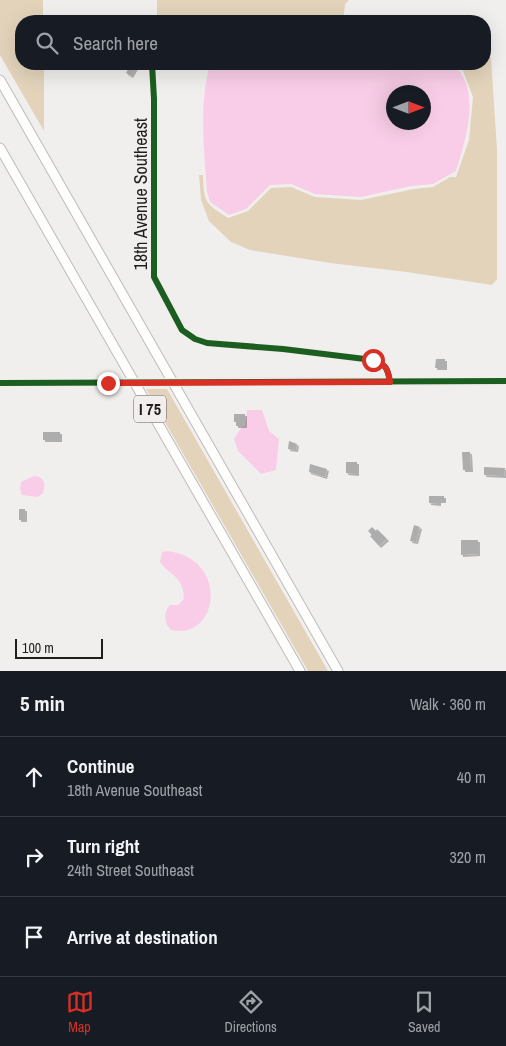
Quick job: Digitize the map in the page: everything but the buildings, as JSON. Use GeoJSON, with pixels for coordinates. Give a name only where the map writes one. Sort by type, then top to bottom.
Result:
{"type":"FeatureCollection","features":[{"type":"Feature","properties":{"kind":"highway","name":"I 75"},"geometry":{"type":"LineString","coordinates":[[0,80],[338,671]]}},
{"type":"Feature","properties":{"kind":"highway","name":"I 75"},"geometry":{"type":"LineString","coordinates":[[0,148],[300,671]]}},
{"type":"Feature","properties":{"kind":"street","name":"18th Avenue Southeast"},"geometry":{"type":"LineString","coordinates":[[152,70],[154,278],[182,330],[195,339],[207,343],[283,349],[373,360],[383,363],[388,370],[390,382]]}},
{"type":"Feature","properties":{"kind":"street"},"geometry":{"type":"LineString","coordinates":[[0,383],[506,381]]}},
{"type":"Feature","properties":{"kind":"shaded area"},"geometry":{"type":"Polygon","coordinates":[[[0,0],[43,0],[43,15],[15,15],[15,70],[44,70],[44,131],[0,55],[0,0]]]}},
{"type":"Feature","properties":{"kind":"shaded area"},"geometry":{"type":"Polygon","coordinates":[[[157,0],[349,0],[345,4],[344,15],[157,15],[157,0]]]}},
{"type":"Feature","properties":{"kind":"shaded area"},"geometry":{"type":"Polygon","coordinates":[[[491,58],[497,150],[497,279],[492,285],[250,250],[231,242],[209,221],[201,200],[199,175],[203,175],[207,201],[228,218],[248,211],[271,188],[291,187],[315,197],[361,200],[433,187],[450,177],[456,177],[469,140],[473,97],[463,70],[491,70],[491,58]]]}},
{"type":"Feature","properties":{"kind":"shaded area"},"geometry":{"type":"Polygon","coordinates":[[[209,70],[458,70],[467,87],[469,101],[467,130],[456,171],[433,184],[411,186],[361,197],[315,194],[291,184],[270,185],[246,209],[229,215],[210,202],[207,192],[203,111],[209,70]]]}},
{"type":"Feature","properties":{"kind":"shaded area"},"geometry":{"type":"Polygon","coordinates":[[[146,389],[167,389],[328,671],[308,671],[146,389]]]}},
{"type":"Feature","properties":{"kind":"shaded area"},"geometry":{"type":"Polygon","coordinates":[[[247,410],[262,410],[269,431],[279,439],[276,470],[261,474],[238,451],[234,439],[246,420],[247,410]]]}},
{"type":"Feature","properties":{"kind":"shaded area"},"geometry":{"type":"Polygon","coordinates":[[[34,476],[40,477],[44,483],[42,494],[37,497],[22,495],[20,489],[21,482],[34,476]]]}},
{"type":"Feature","properties":{"kind":"shaded area"},"geometry":{"type":"Polygon","coordinates":[[[168,551],[188,557],[201,568],[209,582],[211,598],[207,612],[200,623],[187,630],[171,630],[166,621],[165,614],[170,605],[178,605],[184,599],[182,585],[160,562],[162,552],[168,551]]]}},
{"type":"Feature","properties":{"kind":"cycle path"},"geometry":{"type":"LineString","coordinates":[[152,70],[154,277],[182,330],[195,339],[207,343],[283,349],[373,360],[381,363],[386,368],[390,382]]}},
{"type":"Feature","properties":{"kind":"cycle path"},"geometry":{"type":"LineString","coordinates":[[0,383],[506,381]]}},
{"type":"Feature","properties":{"kind":"route"},"geometry":{"type":"LineString","coordinates":[[108,383],[390,382],[388,370],[383,363],[373,360]]}}]}
